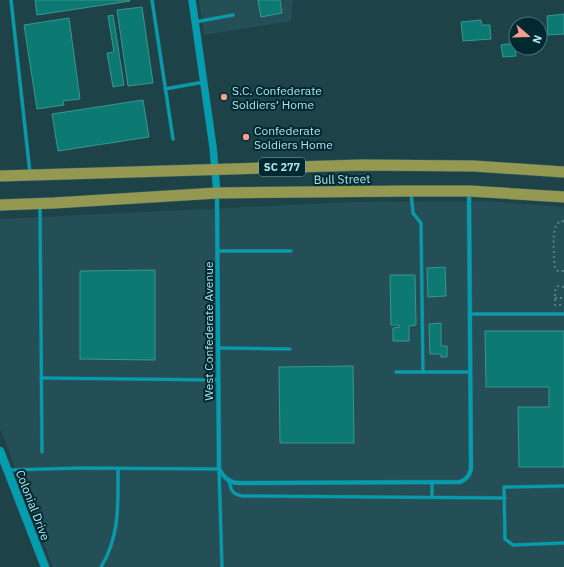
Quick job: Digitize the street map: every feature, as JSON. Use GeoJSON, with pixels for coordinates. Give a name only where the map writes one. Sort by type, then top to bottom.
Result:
{"type":"FeatureCollection","features":[{"type":"Feature","properties":{"kind":"highway","name":"Bull Street"},"geometry":{"type":"LineString","coordinates":[[0,176],[362,165],[474,166],[564,172]]}},
{"type":"Feature","properties":{"kind":"highway","name":"Bull Street"},"geometry":{"type":"LineString","coordinates":[[0,205],[40,204],[217,193],[469,191],[564,197]]}},
{"type":"Feature","properties":{"kind":"main road","name":"Colonial Drive"},"geometry":{"type":"LineString","coordinates":[[0,451],[45,567]]}},
{"type":"Feature","properties":{"kind":"street"},"geometry":{"type":"LineString","coordinates":[[192,0],[204,82],[217,193]]}},
{"type":"Feature","properties":{"kind":"street"},"geometry":{"type":"LineString","coordinates":[[219,469],[225,478],[229,481],[237,483],[460,482],[469,476],[471,470],[469,191]]}},
{"type":"Feature","properties":{"kind":"street","name":"West Confederate Avenue"},"geometry":{"type":"LineString","coordinates":[[217,193],[219,469]]}},
{"type":"Feature","properties":{"kind":"lane"},"geometry":{"type":"LineString","coordinates":[[11,0],[30,175]]}},
{"type":"Feature","properties":{"kind":"lane"},"geometry":{"type":"LineString","coordinates":[[152,0],[173,139]]}},
{"type":"Feature","properties":{"kind":"lane"},"geometry":{"type":"LineString","coordinates":[[195,22],[233,15]]}},
{"type":"Feature","properties":{"kind":"lane"},"geometry":{"type":"LineString","coordinates":[[165,89],[204,82]]}},
{"type":"Feature","properties":{"kind":"lane"},"geometry":{"type":"LineString","coordinates":[[411,191],[413,213],[421,223],[423,372]]}},
{"type":"Feature","properties":{"kind":"lane"},"geometry":{"type":"LineString","coordinates":[[40,204],[42,452]]}},
{"type":"Feature","properties":{"kind":"lane"},"geometry":{"type":"LineString","coordinates":[[218,251],[290,251]]}},
{"type":"Feature","properties":{"kind":"lane"},"geometry":{"type":"LineString","coordinates":[[470,314],[564,314]]}},
{"type":"Feature","properties":{"kind":"lane"},"geometry":{"type":"LineString","coordinates":[[218,348],[290,349]]}},
{"type":"Feature","properties":{"kind":"lane"},"geometry":{"type":"LineString","coordinates":[[396,372],[470,372]]}},
{"type":"Feature","properties":{"kind":"lane"},"geometry":{"type":"LineString","coordinates":[[41,378],[219,380]]}},
{"type":"Feature","properties":{"kind":"lane"},"geometry":{"type":"LineString","coordinates":[[100,567],[114,538],[118,507],[118,468]]}},
{"type":"Feature","properties":{"kind":"lane"},"geometry":{"type":"LineString","coordinates":[[7,470],[118,468],[219,469],[222,567]]}},
{"type":"Feature","properties":{"kind":"lane"},"geometry":{"type":"LineString","coordinates":[[229,481],[234,494],[242,496],[505,498]]}},
{"type":"Feature","properties":{"kind":"lane"},"geometry":{"type":"LineString","coordinates":[[432,482],[432,497]]}},
{"type":"Feature","properties":{"kind":"lane"},"geometry":{"type":"LineString","coordinates":[[564,486],[504,487],[505,539],[513,545],[564,542]]}},
{"type":"Feature","properties":{"kind":"path"},"geometry":{"type":"LineString","coordinates":[[564,222],[559,222],[555,227],[554,268],[558,271],[564,271]]}},
{"type":"Feature","properties":{"kind":"path"},"geometry":{"type":"LineString","coordinates":[[564,286],[556,288],[555,291],[555,305],[564,305]]}},
{"type":"Feature","properties":{"kind":"path"},"geometry":{"type":"LineString","coordinates":[[555,298],[564,298]]}},
{"type":"Feature","properties":{"kind":"shaded area"},"geometry":{"type":"Polygon","coordinates":[[[199,0],[293,0],[291,21],[204,35],[199,0]]]}},
{"type":"Feature","properties":{"kind":"shaded area"},"geometry":{"type":"Polygon","coordinates":[[[487,201],[564,207],[564,567],[53,567],[0,428],[0,219],[351,202],[487,201]]]}},
{"type":"Feature","properties":{"kind":"building"},"geometry":{"type":"Polygon","coordinates":[[[35,0],[129,0],[130,1],[37,15],[35,0]]]}},
{"type":"Feature","properties":{"kind":"building"},"geometry":{"type":"Polygon","coordinates":[[[258,0],[280,0],[282,13],[261,17],[258,0]]]}},
{"type":"Feature","properties":{"kind":"building"},"geometry":{"type":"Polygon","coordinates":[[[142,7],[153,83],[128,86],[117,10],[142,7]]]}},
{"type":"Feature","properties":{"kind":"building"},"geometry":{"type":"Polygon","coordinates":[[[564,14],[564,34],[548,35],[547,16],[564,14]]]}},
{"type":"Feature","properties":{"kind":"building"},"geometry":{"type":"Polygon","coordinates":[[[113,15],[124,85],[113,87],[107,53],[114,52],[108,16],[113,15]]]}},
{"type":"Feature","properties":{"kind":"building"},"geometry":{"type":"Polygon","coordinates":[[[69,18],[80,99],[63,101],[64,105],[37,109],[24,25],[69,18]]]}},
{"type":"Feature","properties":{"kind":"building"},"geometry":{"type":"Polygon","coordinates":[[[481,20],[482,25],[490,25],[491,39],[463,41],[461,22],[481,20]]]}},
{"type":"Feature","properties":{"kind":"building"},"geometry":{"type":"Polygon","coordinates":[[[508,44],[508,56],[516,56],[503,57],[501,45],[508,44]]]}},
{"type":"Feature","properties":{"kind":"building"},"geometry":{"type":"Polygon","coordinates":[[[143,100],[149,137],[58,151],[52,114],[143,100]]]}},
{"type":"Feature","properties":{"kind":"building"},"geometry":{"type":"Polygon","coordinates":[[[445,267],[446,296],[428,297],[427,268],[445,267]]]}},
{"type":"Feature","properties":{"kind":"building"},"geometry":{"type":"Polygon","coordinates":[[[155,270],[155,360],[80,359],[80,271],[155,270]]]}},
{"type":"Feature","properties":{"kind":"building"},"geometry":{"type":"Polygon","coordinates":[[[390,275],[415,275],[416,325],[409,326],[409,341],[393,341],[393,328],[400,327],[399,325],[391,325],[390,275]]]}},
{"type":"Feature","properties":{"kind":"building"},"geometry":{"type":"Polygon","coordinates":[[[441,323],[441,346],[447,346],[447,357],[441,357],[441,354],[430,354],[429,324],[441,323]]]}},
{"type":"Feature","properties":{"kind":"building"},"geometry":{"type":"Polygon","coordinates":[[[485,331],[564,331],[564,467],[519,467],[518,407],[549,407],[549,387],[486,387],[485,331]]]}},
{"type":"Feature","properties":{"kind":"building"},"geometry":{"type":"Polygon","coordinates":[[[353,366],[354,443],[280,443],[279,367],[353,366]]]}},
{"type":"Feature","properties":{"kind":"place","name":"S.C. Confederate Soldiers’ Home"},"geometry":{"type":"Point","coordinates":[224,97]}},
{"type":"Feature","properties":{"kind":"place","name":"Confederate Soldiers Home"},"geometry":{"type":"Point","coordinates":[246,137]}}]}
